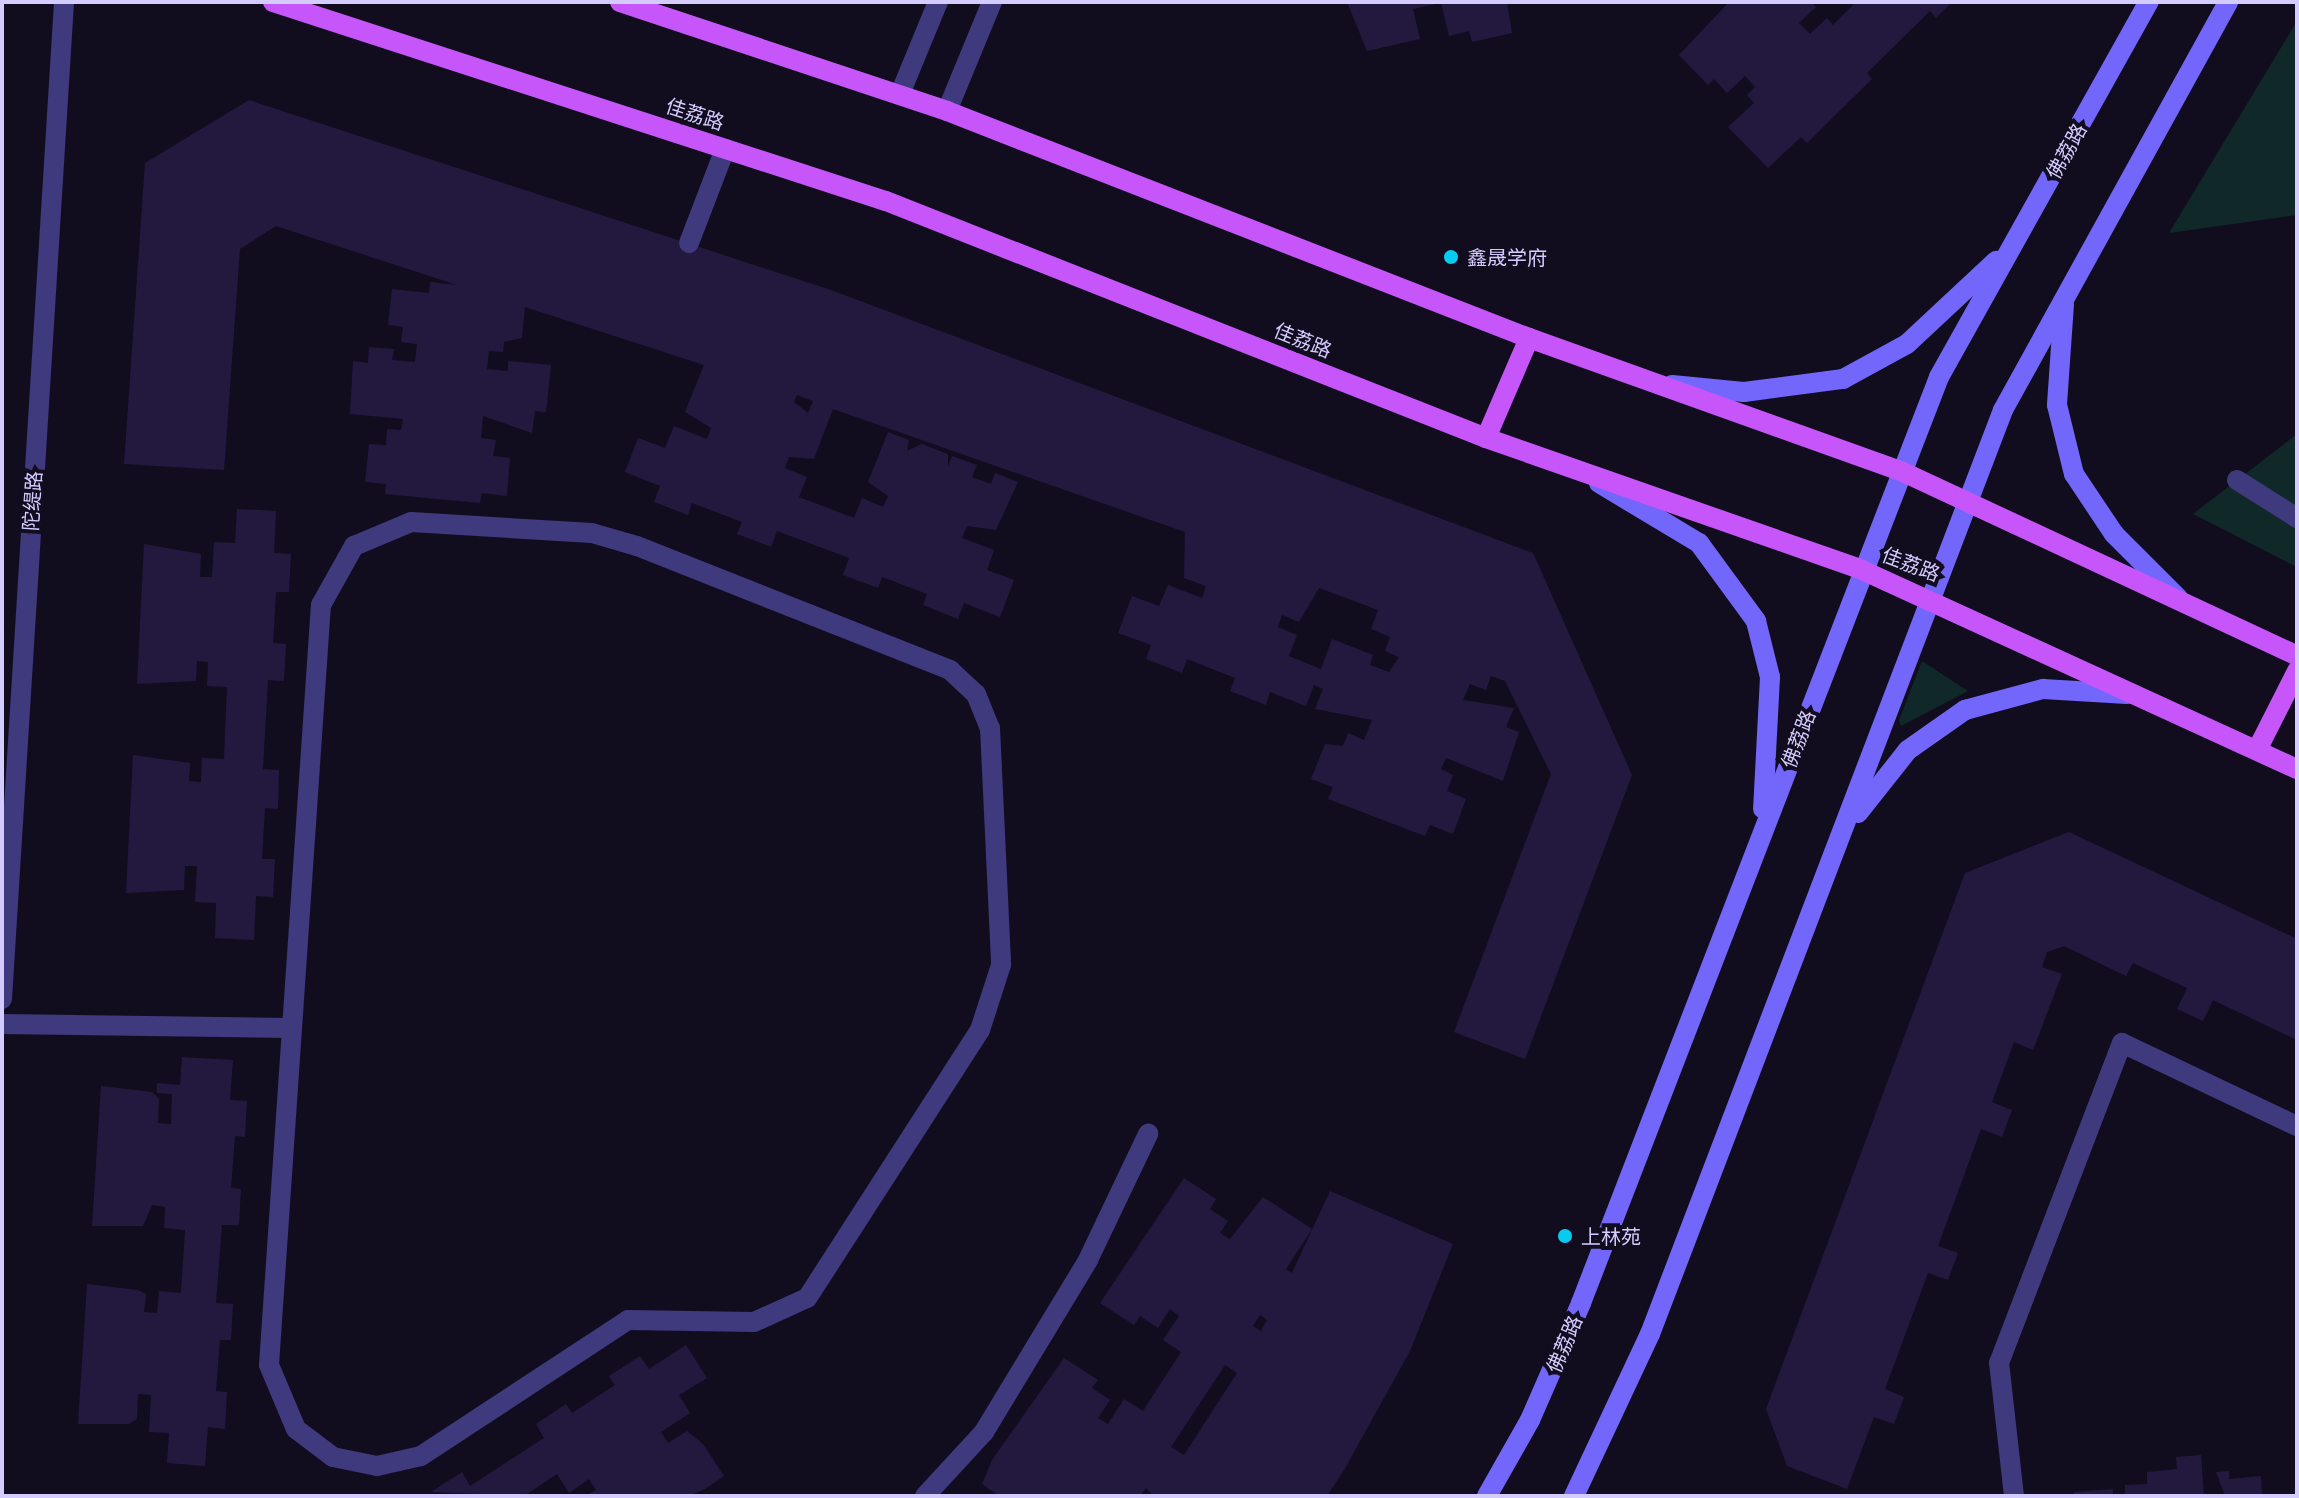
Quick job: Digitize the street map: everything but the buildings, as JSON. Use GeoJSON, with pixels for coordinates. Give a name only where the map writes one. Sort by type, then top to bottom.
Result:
{"type":"FeatureCollection","features":[{"type":"Feature","properties":{"kind":"main road","name":"佳荔路"},"geometry":{"type":"LineString","coordinates":[[273,2],[886,201],[1486,438],[1862,570],[1932,597],[2297,769]]}},
{"type":"Feature","properties":{"kind":"main road"},"geometry":{"type":"LineString","coordinates":[[620,2],[947,111],[1529,338],[1901,471],[1968,498],[2297,656]]}},
{"type":"Feature","properties":{"kind":"main road","name":"佛荔路"},"geometry":{"type":"LineString","coordinates":[[1487,1496],[1556,1364],[1939,377],[2149,2]]}},
{"type":"Feature","properties":{"kind":"main road"},"geometry":{"type":"LineString","coordinates":[[1574,1496],[1650,1334],[2003,410],[2228,2]]}},
{"type":"Feature","properties":{"kind":"main road"},"geometry":{"type":"LineString","coordinates":[[1654,384],[1744,392],[1843,379],[1907,344],[1951,307],[2031,217]]}},
{"type":"Feature","properties":{"kind":"main road"},"geometry":{"type":"LineString","coordinates":[[2067,289],[2057,405],[2074,474],[2114,534],[2178,598]]}},
{"type":"Feature","properties":{"kind":"main road"},"geometry":{"type":"LineString","coordinates":[[1486,438],[1529,338]]}},
{"type":"Feature","properties":{"kind":"main road"},"geometry":{"type":"LineString","coordinates":[[1589,476],[1699,543],[1756,621],[1767,649],[1772,726],[1759,840]]}},
{"type":"Feature","properties":{"kind":"main road"},"geometry":{"type":"LineString","coordinates":[[2257,750],[2297,671]]}},
{"type":"Feature","properties":{"kind":"main road"},"geometry":{"type":"LineString","coordinates":[[1838,843],[1890,768],[1965,710],[2043,689],[2144,695]]}},
{"type":"Feature","properties":{"kind":"street","name":"陀缇路"},"geometry":{"type":"LineString","coordinates":[[2,999],[64,2]]}},
{"type":"Feature","properties":{"kind":"street"},"geometry":{"type":"LineString","coordinates":[[900,94],[938,2]]}},
{"type":"Feature","properties":{"kind":"street"},"geometry":{"type":"LineString","coordinates":[[947,111],[992,2]]}},
{"type":"Feature","properties":{"kind":"street"},"geometry":{"type":"LineString","coordinates":[[689,243],[725,149]]}},
{"type":"Feature","properties":{"kind":"street"},"geometry":{"type":"LineString","coordinates":[[2237,480],[2297,518]]}},
{"type":"Feature","properties":{"kind":"street"},"geometry":{"type":"LineString","coordinates":[[433,522],[592,533],[637,546],[934,662],[964,681],[985,710],[993,746],[997,990],[980,1030],[822,1285],[792,1309],[754,1322],[628,1320],[421,1456],[377,1466],[333,1457],[296,1429],[269,1365],[291,1028],[321,605],[338,563],[371,534],[433,522]]}},
{"type":"Feature","properties":{"kind":"street"},"geometry":{"type":"LineString","coordinates":[[2,1024],[291,1028]]}},
{"type":"Feature","properties":{"kind":"street"},"geometry":{"type":"LineString","coordinates":[[2014,1496],[1999,1363],[2122,1043],[2297,1126]]}},
{"type":"Feature","properties":{"kind":"street"},"geometry":{"type":"LineString","coordinates":[[925,1496],[984,1432],[1088,1260],[1148,1134]]}},
{"type":"Feature","properties":{"kind":"green space"},"geometry":{"type":"Polygon","coordinates":[[[2297,21],[2297,215],[2169,233],[2297,21]]]}},
{"type":"Feature","properties":{"kind":"green space"},"geometry":{"type":"Polygon","coordinates":[[[2297,434],[2297,567],[2193,514],[2297,434]]]}},
{"type":"Feature","properties":{"kind":"green space"},"geometry":{"type":"Polygon","coordinates":[[[1922,661],[1968,691],[1901,726],[1899,720],[1922,661]]]}},
{"type":"Feature","properties":{"kind":"place","name":"鑫晟学府"},"geometry":{"type":"Point","coordinates":[1451,257]}},
{"type":"Feature","properties":{"kind":"place","name":"上林苑"},"geometry":{"type":"Point","coordinates":[1565,1236]}}]}
